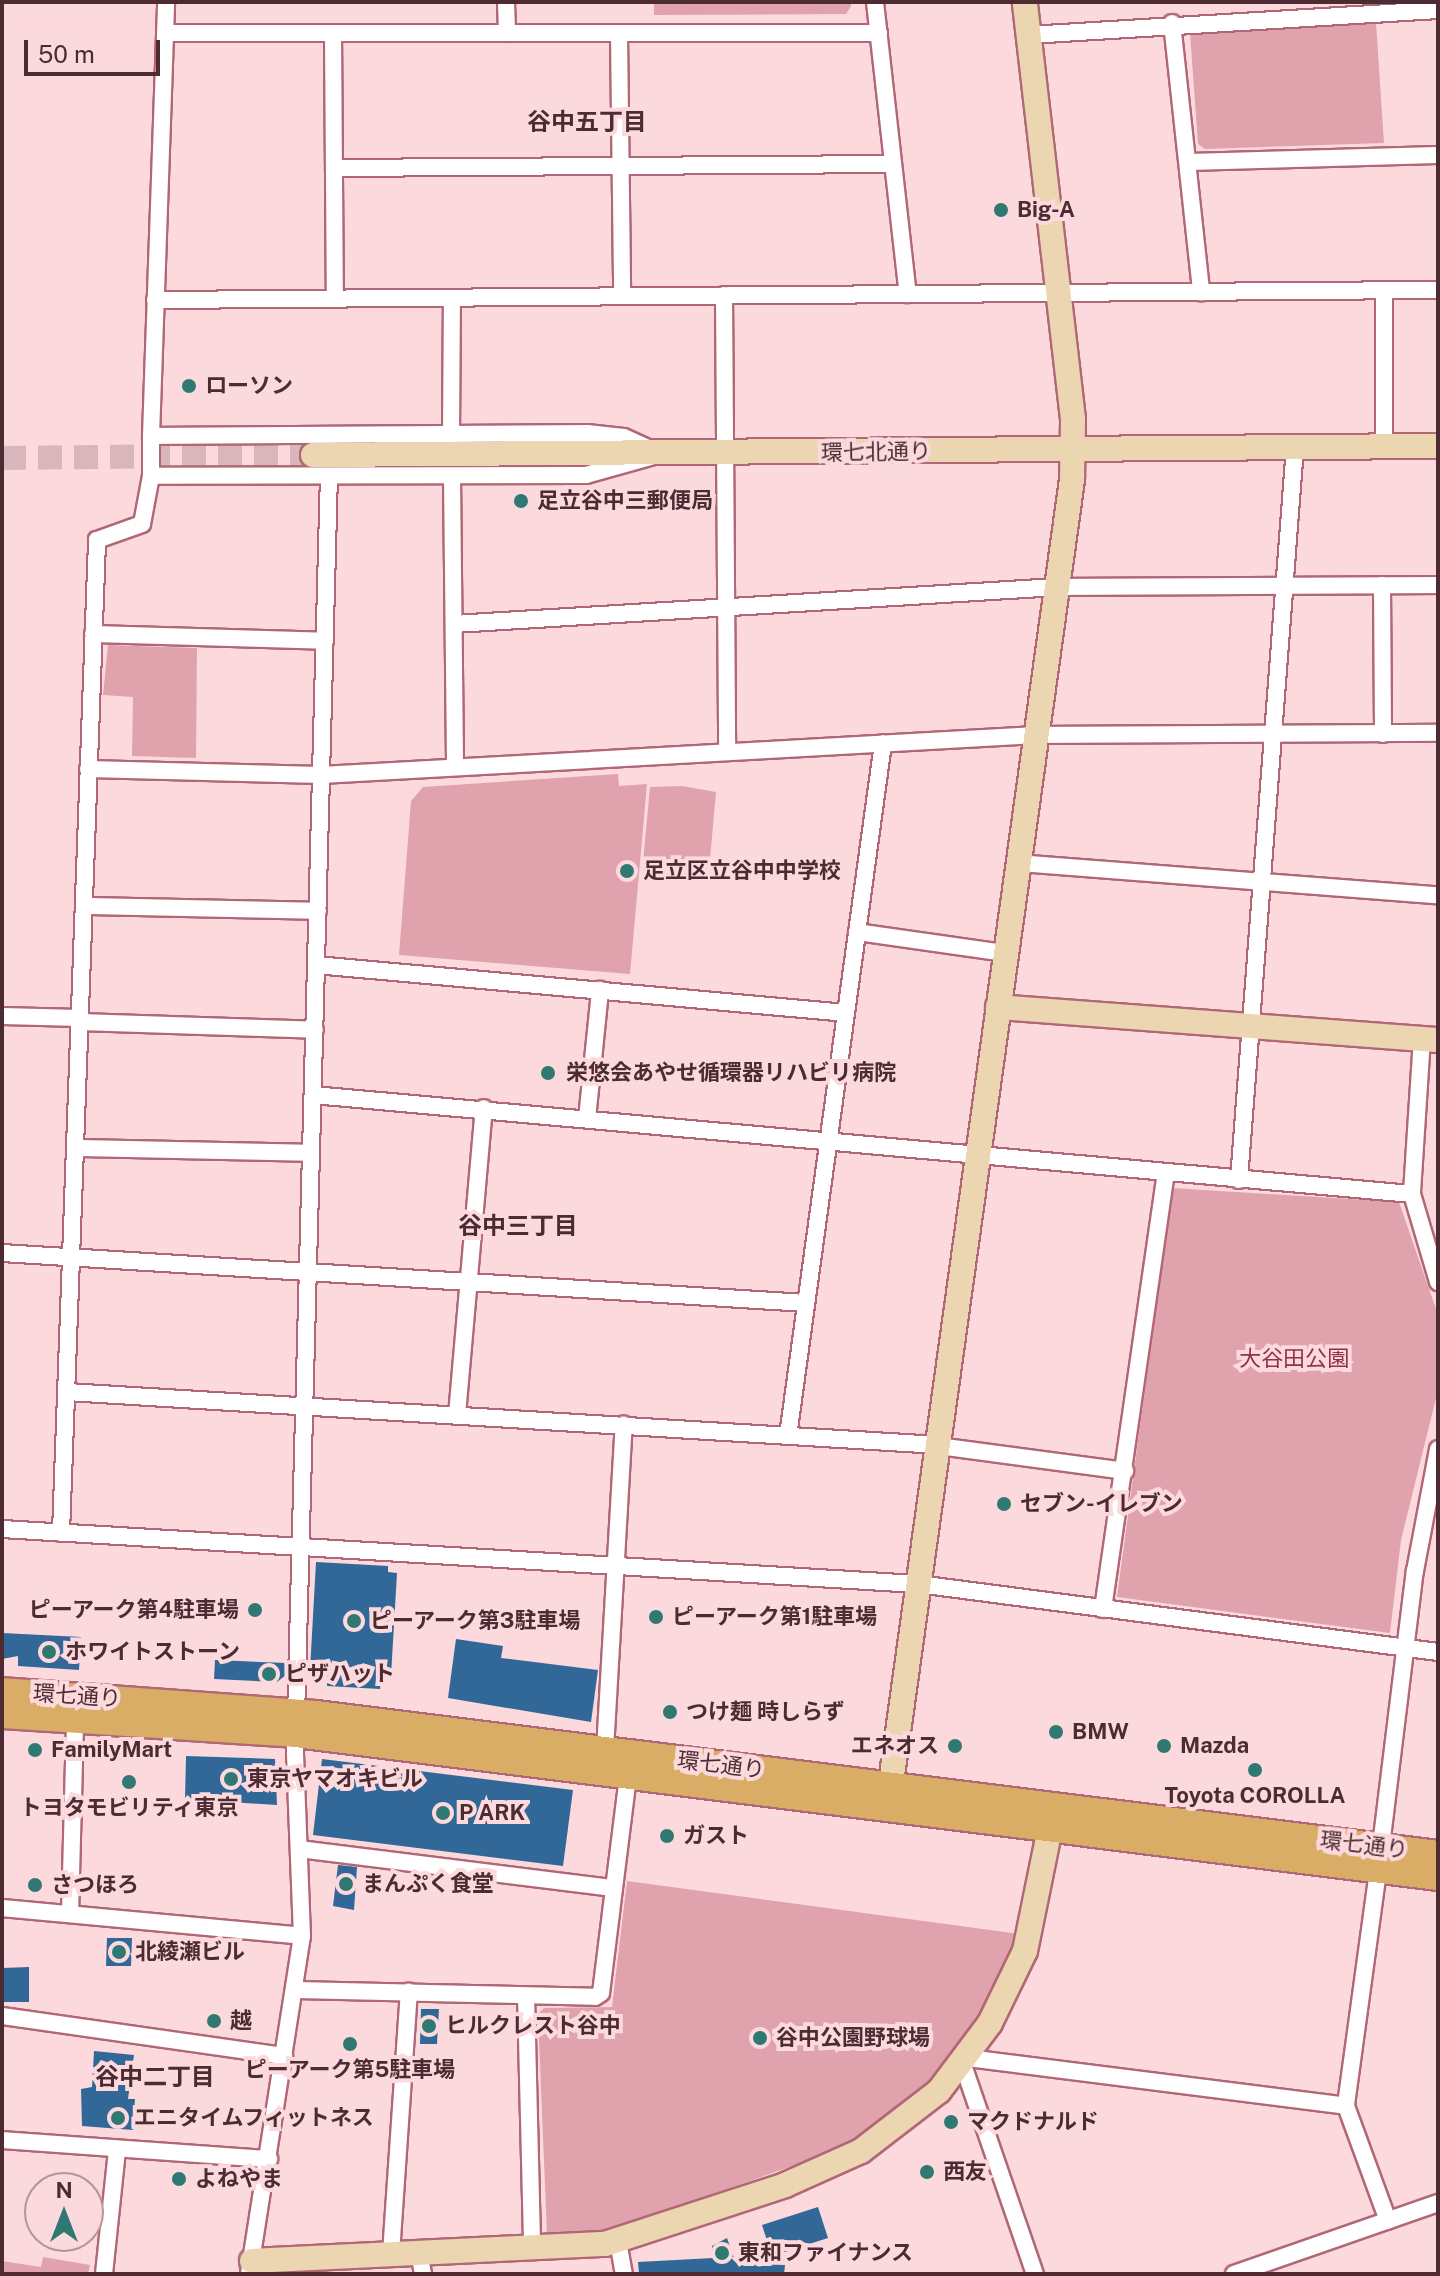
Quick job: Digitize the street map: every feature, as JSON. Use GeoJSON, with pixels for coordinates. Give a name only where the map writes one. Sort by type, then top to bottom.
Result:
{"type":"FeatureCollection","features":[{"type":"Feature","properties":{"kind":"main road","name":"環七通り"},"geometry":{"type":"LineString","coordinates":[[2,1691],[296,1723],[605,1750],[889,1797],[1050,1828],[1380,1858],[1438,1854]]}},
{"type":"Feature","properties":{"kind":"main road","name":"環七通り"},"geometry":{"type":"LineString","coordinates":[[2,1715],[75,1720],[296,1723],[628,1776],[889,1797],[1380,1858],[1438,1877]]}},
{"type":"Feature","properties":{"kind":"street"},"geometry":{"type":"LineString","coordinates":[[61,1533],[97,540],[142,524],[151,476],[166,2]]}},
{"type":"Feature","properties":{"kind":"street"},"geometry":{"type":"LineString","coordinates":[[506,2],[507,33]]}},
{"type":"Feature","properties":{"kind":"street"},"geometry":{"type":"LineString","coordinates":[[875,2],[908,294]]}},
{"type":"Feature","properties":{"kind":"street"},"geometry":{"type":"LineString","coordinates":[[889,1797],[1074,449],[1025,2]]}},
{"type":"Feature","properties":{"kind":"street"},"geometry":{"type":"LineString","coordinates":[[1029,35],[1360,8],[1438,10]]}},
{"type":"Feature","properties":{"kind":"street"},"geometry":{"type":"LineString","coordinates":[[1172,23],[1201,292]]}},
{"type":"Feature","properties":{"kind":"street"},"geometry":{"type":"LineString","coordinates":[[166,33],[879,33]]}},
{"type":"Feature","properties":{"kind":"street"},"geometry":{"type":"LineString","coordinates":[[333,33],[335,299]]}},
{"type":"Feature","properties":{"kind":"street"},"geometry":{"type":"LineString","coordinates":[[619,34],[622,296]]}},
{"type":"Feature","properties":{"kind":"street"},"geometry":{"type":"LineString","coordinates":[[1188,162],[1438,155]]}},
{"type":"Feature","properties":{"kind":"street"},"geometry":{"type":"LineString","coordinates":[[335,168],[893,164]]}},
{"type":"Feature","properties":{"kind":"street"},"geometry":{"type":"LineString","coordinates":[[155,300],[1438,290]]}},
{"type":"Feature","properties":{"kind":"street"},"geometry":{"type":"LineString","coordinates":[[1384,291],[1384,446]]}},
{"type":"Feature","properties":{"kind":"street"},"geometry":{"type":"LineString","coordinates":[[724,295],[728,454],[725,606],[727,752]]}},
{"type":"Feature","properties":{"kind":"street"},"geometry":{"type":"LineString","coordinates":[[451,434],[452,298]]}},
{"type":"Feature","properties":{"kind":"street"},"geometry":{"type":"LineString","coordinates":[[151,436],[587,433],[624,437],[661,454]]}},
{"type":"Feature","properties":{"kind":"street","name":"環七北通り"},"geometry":{"type":"LineString","coordinates":[[313,455],[1438,446]]}},
{"type":"Feature","properties":{"kind":"street"},"geometry":{"type":"LineString","coordinates":[[1239,1180],[1295,447]]}},
{"type":"Feature","properties":{"kind":"street"},"geometry":{"type":"LineString","coordinates":[[151,476],[586,475],[661,454]]}},
{"type":"Feature","properties":{"kind":"street"},"geometry":{"type":"LineString","coordinates":[[452,476],[455,767]]}},
{"type":"Feature","properties":{"kind":"street"},"geometry":{"type":"LineString","coordinates":[[329,477],[296,1723],[302,1936],[296,1990],[250,2267],[391,2254],[421,2264],[532,2248],[618,2241],[785,2185],[861,2151],[913,2113],[966,2061],[1025,1951],[1050,1828]]}},
{"type":"Feature","properties":{"kind":"street"},"geometry":{"type":"LineString","coordinates":[[1382,585],[1383,734]]}},
{"type":"Feature","properties":{"kind":"street"},"geometry":{"type":"LineString","coordinates":[[454,624],[1057,587],[1438,585]]}},
{"type":"Feature","properties":{"kind":"street"},"geometry":{"type":"LineString","coordinates":[[93,634],[325,641]]}},
{"type":"Feature","properties":{"kind":"street"},"geometry":{"type":"LineString","coordinates":[[88,769],[321,775],[1037,735],[1438,733]]}},
{"type":"Feature","properties":{"kind":"street"},"geometry":{"type":"LineString","coordinates":[[788,1436],[883,743]]}},
{"type":"Feature","properties":{"kind":"street"},"geometry":{"type":"LineString","coordinates":[[1018,863],[1438,895]]}},
{"type":"Feature","properties":{"kind":"street"},"geometry":{"type":"LineString","coordinates":[[85,906],[318,911]]}},
{"type":"Feature","properties":{"kind":"street"},"geometry":{"type":"LineString","coordinates":[[857,932],[1005,953]]}},
{"type":"Feature","properties":{"kind":"street"},"geometry":{"type":"LineString","coordinates":[[316,965],[846,1013]]}},
{"type":"Feature","properties":{"kind":"street"},"geometry":{"type":"LineString","coordinates":[[587,1119],[600,990]]}},
{"type":"Feature","properties":{"kind":"street"},"geometry":{"type":"LineString","coordinates":[[998,1007],[1430,1039],[1412,1194],[1438,1282]]}},
{"type":"Feature","properties":{"kind":"street"},"geometry":{"type":"LineString","coordinates":[[2,1016],[315,1030]]}},
{"type":"Feature","properties":{"kind":"street"},"geometry":{"type":"LineString","coordinates":[[313,1095],[1412,1194]]}},
{"type":"Feature","properties":{"kind":"street"},"geometry":{"type":"LineString","coordinates":[[457,1415],[484,1108]]}},
{"type":"Feature","properties":{"kind":"street"},"geometry":{"type":"LineString","coordinates":[[76,1148],[311,1153]]}},
{"type":"Feature","properties":{"kind":"street"},"geometry":{"type":"LineString","coordinates":[[1103,1609],[1166,1174]]}},
{"type":"Feature","properties":{"kind":"street"},"geometry":{"type":"LineString","coordinates":[[2,1253],[805,1303]]}},
{"type":"Feature","properties":{"kind":"street"},"geometry":{"type":"LineString","coordinates":[[67,1392],[937,1447],[1125,1471]]}},
{"type":"Feature","properties":{"kind":"street"},"geometry":{"type":"LineString","coordinates":[[605,1750],[624,1425]]}},
{"type":"Feature","properties":{"kind":"street"},"geometry":{"type":"LineString","coordinates":[[1388,2221],[1346,2106],[1380,1858],[1404,1647],[1438,1449]]}},
{"type":"Feature","properties":{"kind":"street"},"geometry":{"type":"LineString","coordinates":[[2,1529],[918,1584],[1438,1652]]}},
{"type":"Feature","properties":{"kind":"street"},"geometry":{"type":"LineString","coordinates":[[70,1914],[75,1720]]}},
{"type":"Feature","properties":{"kind":"street"},"geometry":{"type":"LineString","coordinates":[[296,1990],[526,1996],[601,1993],[628,1776]]}},
{"type":"Feature","properties":{"kind":"street"},"geometry":{"type":"LineString","coordinates":[[299,1849],[614,1888]]}},
{"type":"Feature","properties":{"kind":"street"},"geometry":{"type":"LineString","coordinates":[[2,1908],[302,1936]]}},
{"type":"Feature","properties":{"kind":"street"},"geometry":{"type":"LineString","coordinates":[[391,2254],[409,1992]]}},
{"type":"Feature","properties":{"kind":"street"},"geometry":{"type":"LineString","coordinates":[[526,1996],[532,2248]]}},
{"type":"Feature","properties":{"kind":"street"},"geometry":{"type":"LineString","coordinates":[[2,2016],[284,2056]]}},
{"type":"Feature","properties":{"kind":"street"},"geometry":{"type":"LineString","coordinates":[[966,2061],[1346,2106]]}},
{"type":"Feature","properties":{"kind":"street"},"geometry":{"type":"LineString","coordinates":[[966,2061],[1035,2274]]}},
{"type":"Feature","properties":{"kind":"street"},"geometry":{"type":"LineString","coordinates":[[2,2140],[269,2159]]}},
{"type":"Feature","properties":{"kind":"street"},"geometry":{"type":"LineString","coordinates":[[104,2274],[117,2150]]}},
{"type":"Feature","properties":{"kind":"street"},"geometry":{"type":"LineString","coordinates":[[1234,2274],[1438,2203]]}},
{"type":"Feature","properties":{"kind":"street"},"geometry":{"type":"LineString","coordinates":[[618,2241],[624,2274]]}},
{"type":"Feature","properties":{"kind":"green space"},"geometry":{"type":"Polygon","coordinates":[[[654,2],[851,2],[851,6],[846,14],[654,15],[654,2]]]}},
{"type":"Feature","properties":{"kind":"green space"},"geometry":{"type":"Polygon","coordinates":[[[1376,23],[1384,143],[1205,149],[1198,144],[1190,33],[1376,23]]]}},
{"type":"Feature","properties":{"kind":"green space"},"geometry":{"type":"Polygon","coordinates":[[[108,645],[197,648],[196,758],[132,756],[133,697],[103,695],[108,645]]]}},
{"type":"Feature","properties":{"kind":"green space"},"geometry":{"type":"Polygon","coordinates":[[[618,774],[619,786],[647,784],[630,974],[399,955],[411,801],[423,787],[618,774]]]}},
{"type":"Feature","properties":{"kind":"green space"},"geometry":{"type":"Polygon","coordinates":[[[682,786],[716,792],[709,870],[643,863],[650,787],[682,786]]]}},
{"type":"Feature","properties":{"kind":"green space","name":"大谷田公園"},"geometry":{"type":"Polygon","coordinates":[[[1172,1188],[1399,1202],[1438,1315],[1438,1390],[1401,1540],[1390,1633],[1117,1597],[1172,1188]]]}},
{"type":"Feature","properties":{"kind":"green space"},"geometry":{"type":"Polygon","coordinates":[[[627,1881],[1019,1934],[1001,1986],[942,2071],[844,2147],[609,2232],[547,2235],[538,2014],[544,2008],[612,2007],[627,1881]]]}},
{"type":"Feature","properties":{"kind":"green space"},"geometry":{"type":"Polygon","coordinates":[[[43,2257],[90,2265],[88,2274],[2,2274],[2,2261],[41,2267],[43,2257]]]}},
{"type":"Feature","properties":{"kind":"building","name":"ピーアーク第3駐車場"},"geometry":{"type":"Polygon","coordinates":[[[316,1562],[388,1566],[388,1572],[397,1573],[391,1676],[381,1676],[380,1689],[327,1686],[328,1671],[310,1670],[316,1562]]]}},
{"type":"Feature","properties":{"kind":"building","name":"ホワイトストーン"},"geometry":{"type":"Polygon","coordinates":[[[2,1633],[81,1637],[79,1670],[18,1666],[18,1656],[2,1659],[2,1633]]]}},
{"type":"Feature","properties":{"kind":"building"},"geometry":{"type":"Polygon","coordinates":[[[456,1639],[503,1646],[501,1658],[598,1670],[591,1722],[448,1698],[456,1639]]]}},
{"type":"Feature","properties":{"kind":"building"},"geometry":{"type":"Polygon","coordinates":[[[215,1660],[286,1663],[286,1675],[277,1682],[214,1679],[215,1660]]]}},
{"type":"Feature","properties":{"kind":"building","name":"東京ヤマオキビル"},"geometry":{"type":"Polygon","coordinates":[[[186,1756],[275,1759],[277,1805],[185,1799],[186,1756]]]}},
{"type":"Feature","properties":{"kind":"building","name":"P ARK"},"geometry":{"type":"Polygon","coordinates":[[[322,1759],[573,1790],[563,1866],[313,1835],[322,1759]]]}},
{"type":"Feature","properties":{"kind":"building","name":"まんぷく食堂"},"geometry":{"type":"Polygon","coordinates":[[[338,1865],[357,1867],[354,1910],[333,1906],[338,1865]]]}},
{"type":"Feature","properties":{"kind":"building","name":"北綾瀬ビル"},"geometry":{"type":"Polygon","coordinates":[[[107,1938],[132,1938],[131,1966],[106,1966],[107,1938]]]}},
{"type":"Feature","properties":{"kind":"building"},"geometry":{"type":"Polygon","coordinates":[[[29,1967],[29,2002],[2,2002],[2,1968],[29,1967]]]}},
{"type":"Feature","properties":{"kind":"building","name":"ヒルクレスト谷中"},"geometry":{"type":"Polygon","coordinates":[[[421,2009],[439,2009],[437,2044],[420,2044],[421,2009]]]}},
{"type":"Feature","properties":{"kind":"building"},"geometry":{"type":"Polygon","coordinates":[[[94,2051],[134,2055],[128,2099],[135,2099],[133,2130],[82,2126],[81,2089],[92,2087],[94,2051]]]}},
{"type":"Feature","properties":{"kind":"building"},"geometry":{"type":"Polygon","coordinates":[[[818,2207],[828,2238],[772,2256],[762,2225],[818,2207]]]}},
{"type":"Feature","properties":{"kind":"building","name":"東和ファイナンス"},"geometry":{"type":"Polygon","coordinates":[[[727,2238],[734,2258],[785,2265],[784,2274],[639,2274],[638,2262],[713,2258],[712,2246],[727,2238]]]}},
{"type":"Feature","properties":{"kind":"tunnel"},"geometry":{"type":"LineString","coordinates":[[2,458],[313,455]]}},
{"type":"Feature","properties":{"kind":"place","name":"Big-A"},"geometry":{"type":"Point","coordinates":[1001,210]}},
{"type":"Feature","properties":{"kind":"place","name":"ローソン"},"geometry":{"type":"Point","coordinates":[189,386]}},
{"type":"Feature","properties":{"kind":"place","name":"足立谷中三郵便局"},"geometry":{"type":"Point","coordinates":[521,501]}},
{"type":"Feature","properties":{"kind":"place","name":"足立区立谷中中学校"},"geometry":{"type":"Point","coordinates":[627,871]}},
{"type":"Feature","properties":{"kind":"place","name":"栄悠会あやせ循環器リハビリ病院"},"geometry":{"type":"Point","coordinates":[548,1073]}},
{"type":"Feature","properties":{"kind":"place","name":"セブン-イレブン"},"geometry":{"type":"Point","coordinates":[1004,1504]}},
{"type":"Feature","properties":{"kind":"place","name":"ピーアーク第4駐車場"},"geometry":{"type":"Point","coordinates":[255,1610]}},
{"type":"Feature","properties":{"kind":"place","name":"ピーアーク第1駐車場"},"geometry":{"type":"Point","coordinates":[656,1617]}},
{"type":"Feature","properties":{"kind":"place","name":"ピーアーク第3駐車場"},"geometry":{"type":"Point","coordinates":[354,1621]}},
{"type":"Feature","properties":{"kind":"place","name":"ホワイトストーン"},"geometry":{"type":"Point","coordinates":[49,1652]}},
{"type":"Feature","properties":{"kind":"place","name":"ピザハット"},"geometry":{"type":"Point","coordinates":[269,1674]}},
{"type":"Feature","properties":{"kind":"place","name":"つけ麺 時しらず"},"geometry":{"type":"Point","coordinates":[670,1712]}},
{"type":"Feature","properties":{"kind":"place","name":"BMW"},"geometry":{"type":"Point","coordinates":[1056,1732]}},
{"type":"Feature","properties":{"kind":"place","name":"エネオス"},"geometry":{"type":"Point","coordinates":[955,1746]}},
{"type":"Feature","properties":{"kind":"place","name":"Mazda"},"geometry":{"type":"Point","coordinates":[1164,1746]}},
{"type":"Feature","properties":{"kind":"place","name":"FamilyMart"},"geometry":{"type":"Point","coordinates":[35,1750]}},
{"type":"Feature","properties":{"kind":"place","name":"Toyota COROLLA"},"geometry":{"type":"Point","coordinates":[1255,1770]}},
{"type":"Feature","properties":{"kind":"place","name":"東京ヤマオキビル"},"geometry":{"type":"Point","coordinates":[231,1779]}},
{"type":"Feature","properties":{"kind":"place","name":"トヨタモビリティ東京"},"geometry":{"type":"Point","coordinates":[129,1782]}},
{"type":"Feature","properties":{"kind":"place","name":"P ARK"},"geometry":{"type":"Point","coordinates":[443,1813]}},
{"type":"Feature","properties":{"kind":"place","name":"ガスト"},"geometry":{"type":"Point","coordinates":[667,1836]}},
{"type":"Feature","properties":{"kind":"place","name":"まんぷく食堂"},"geometry":{"type":"Point","coordinates":[346,1884]}},
{"type":"Feature","properties":{"kind":"place","name":"さつほろ"},"geometry":{"type":"Point","coordinates":[35,1885]}},
{"type":"Feature","properties":{"kind":"place","name":"北綾瀬ビル"},"geometry":{"type":"Point","coordinates":[119,1952]}},
{"type":"Feature","properties":{"kind":"place","name":"越"},"geometry":{"type":"Point","coordinates":[214,2021]}},
{"type":"Feature","properties":{"kind":"place","name":"ヒルクレスト谷中"},"geometry":{"type":"Point","coordinates":[429,2026]}},
{"type":"Feature","properties":{"kind":"place","name":"谷中公園野球場"},"geometry":{"type":"Point","coordinates":[760,2038]}},
{"type":"Feature","properties":{"kind":"place","name":"ピーアーク第5駐車場"},"geometry":{"type":"Point","coordinates":[350,2044]}},
{"type":"Feature","properties":{"kind":"place","name":"エニタイムフィットネス"},"geometry":{"type":"Point","coordinates":[118,2118]}},
{"type":"Feature","properties":{"kind":"place","name":"マクドナルド"},"geometry":{"type":"Point","coordinates":[951,2122]}},
{"type":"Feature","properties":{"kind":"place","name":"西友"},"geometry":{"type":"Point","coordinates":[927,2172]}},
{"type":"Feature","properties":{"kind":"place","name":"よねやま"},"geometry":{"type":"Point","coordinates":[179,2179]}},
{"type":"Feature","properties":{"kind":"place","name":"東和ファイナンス"},"geometry":{"type":"Point","coordinates":[722,2253]}},
{"type":"Feature","properties":{"kind":"district","name":"谷中五丁目"},"geometry":{"type":"Point","coordinates":[587,122]}},
{"type":"Feature","properties":{"kind":"district","name":"谷中三丁目"},"geometry":{"type":"Point","coordinates":[518,1226]}},
{"type":"Feature","properties":{"kind":"district","name":"谷中二丁目"},"geometry":{"type":"Point","coordinates":[155,2077]}}]}
